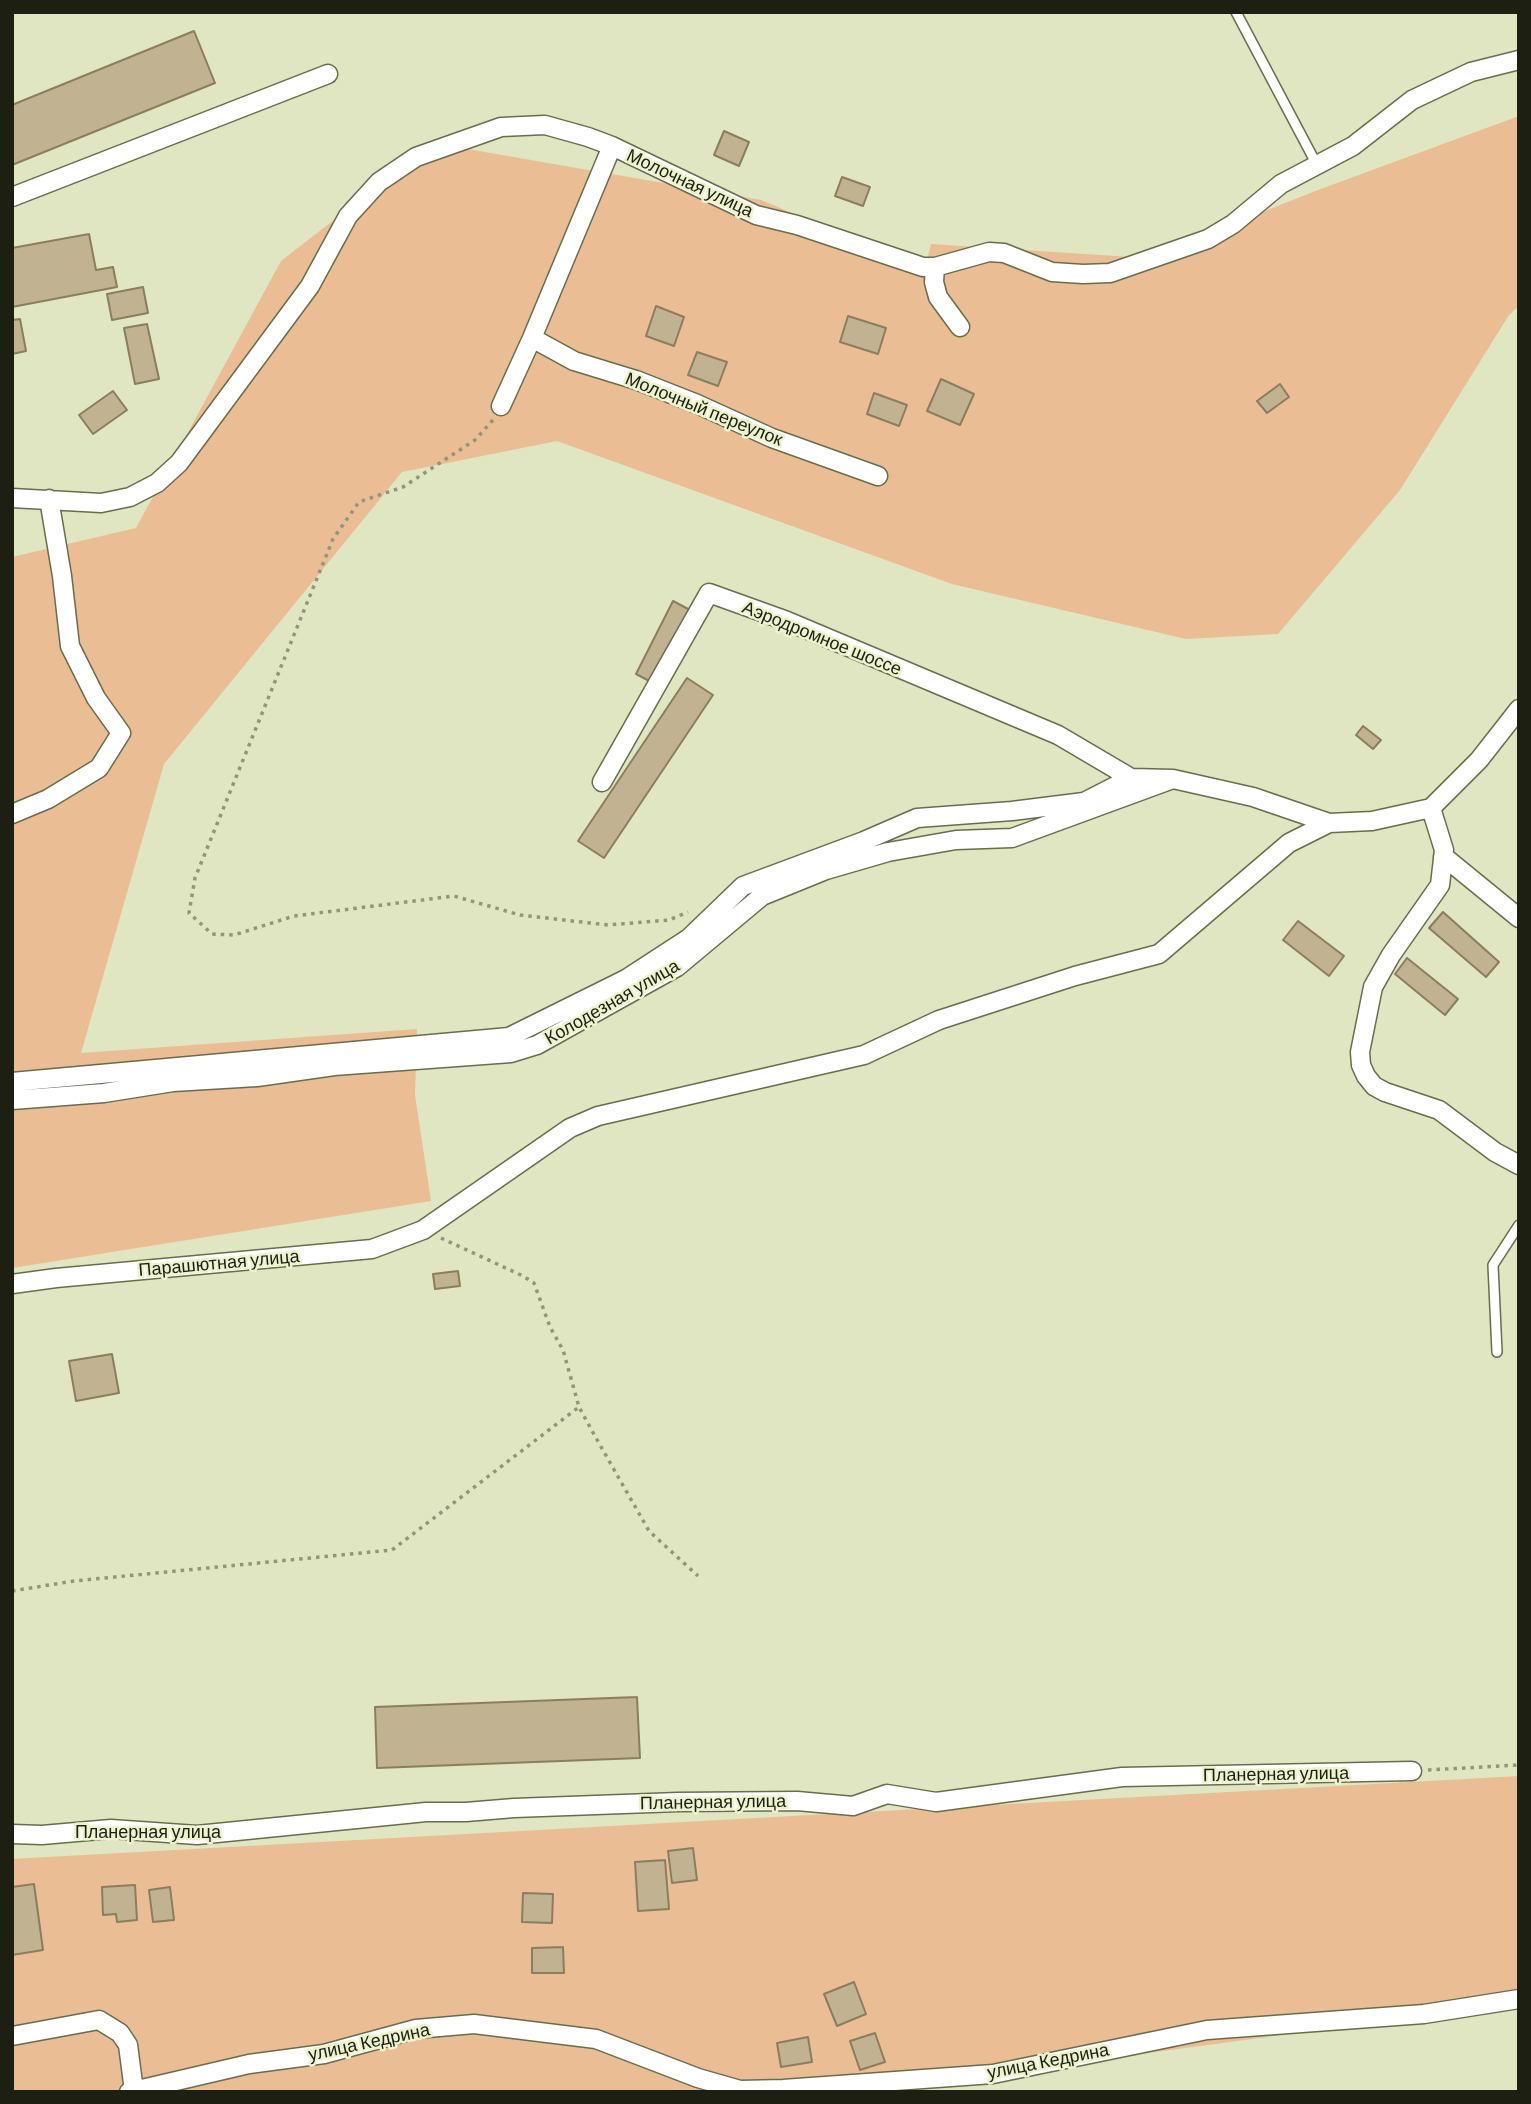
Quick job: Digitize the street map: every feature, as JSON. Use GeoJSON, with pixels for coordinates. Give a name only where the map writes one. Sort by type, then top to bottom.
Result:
{"type":"FeatureCollection","features":[{"type":"Feature","properties":{"kind":"street","name":"Молочная улица"},"geometry":{"type":"LineString","coordinates":[[12,498],[101,503],[130,497],[157,483],[180,463],[310,286],[348,216],[379,182],[416,157],[501,127],[545,125],[588,137],[757,215],[797,225],[923,267],[935,267],[989,252],[1004,253],[1052,272],[1110,273],[1208,239],[1233,225],[1281,184],[1353,146],[1412,100],[1471,72],[1519,60]]}},
{"type":"Feature","properties":{"kind":"street"},"geometry":{"type":"LineString","coordinates":[[12,197],[328,74]]}},
{"type":"Feature","properties":{"kind":"street"},"geometry":{"type":"LineString","coordinates":[[501,406],[612,146]]}},
{"type":"Feature","properties":{"kind":"street"},"geometry":{"type":"LineString","coordinates":[[935,267],[934,282],[938,297],[960,327]]}},
{"type":"Feature","properties":{"kind":"street","name":"Молочный переулок"},"geometry":{"type":"LineString","coordinates":[[532,338],[574,360],[636,380],[772,438],[878,476]]}},
{"type":"Feature","properties":{"kind":"street"},"geometry":{"type":"LineString","coordinates":[[12,814],[48,799],[100,768],[121,733],[96,698],[71,646],[49,499]]}},
{"type":"Feature","properties":{"kind":"street","name":"Аэродромное шоссе"},"geometry":{"type":"LineString","coordinates":[[602,782],[709,593],[787,621],[1058,735],[1131,778]]}},
{"type":"Feature","properties":{"kind":"street"},"geometry":{"type":"LineString","coordinates":[[1519,709],[1479,760],[1431,808],[1444,850],[1440,885],[1391,955],[1373,987],[1360,1052],[1361,1065],[1374,1086],[1439,1110],[1495,1152],[1519,1165]]}},
{"type":"Feature","properties":{"kind":"street","name":"Аэродромное шоссе"},"geometry":{"type":"LineString","coordinates":[[743,886],[864,841],[917,818],[1084,802],[1131,778],[1173,779],[1253,797],[1329,823],[1372,821],[1431,808]]}},
{"type":"Feature","properties":{"kind":"street","name":"Колодезная улица"},"geometry":{"type":"LineString","coordinates":[[12,1100],[104,1093],[173,1082],[257,1077],[334,1066],[511,1053],[537,1045],[677,967],[762,896],[826,870],[888,852],[956,840],[1012,838],[1173,779]]}},
{"type":"Feature","properties":{"kind":"street","name":"Парашютная улица"},"geometry":{"type":"LineString","coordinates":[[12,1284],[372,1249],[423,1230],[570,1128],[598,1116],[864,1055],[939,1020],[1075,976],[1159,954],[1289,843],[1329,823]]}},
{"type":"Feature","properties":{"kind":"street"},"geometry":{"type":"LineString","coordinates":[[1443,857],[1519,919]]}},
{"type":"Feature","properties":{"kind":"street","name":"Колодезная улица"},"geometry":{"type":"LineString","coordinates":[[12,1082],[509,1037],[626,979],[689,938],[743,886]]}},
{"type":"Feature","properties":{"kind":"street","name":"Планерная улица"},"geometry":{"type":"LineString","coordinates":[[12,1834],[42,1835],[111,1829],[197,1835],[426,1812],[678,1802],[797,1801],[853,1805],[887,1794],[936,1802],[1122,1777],[1412,1772]]}},
{"type":"Feature","properties":{"kind":"street","name":"улица Кедрина"},"geometry":{"type":"LineString","coordinates":[[131,2091],[249,2064],[324,2054],[416,2029],[474,2024],[596,2039],[698,2078],[740,2090],[783,2089],[993,2074],[1207,2030],[1424,2014],[1519,1999]]}},
{"type":"Feature","properties":{"kind":"street"},"geometry":{"type":"LineString","coordinates":[[12,2036],[99,2020],[120,2033],[128,2045],[131,2091]]}},
{"type":"Feature","properties":{"kind":"lane"},"geometry":{"type":"LineString","coordinates":[[1236,12],[1317,165]]}},
{"type":"Feature","properties":{"kind":"lane"},"geometry":{"type":"LineString","coordinates":[[1497,1352],[1493,1265],[1519,1225]]}},
{"type":"Feature","properties":{"kind":"path"},"geometry":{"type":"LineString","coordinates":[[501,406],[489,426],[475,440],[403,487],[359,502],[333,539],[195,878],[189,914],[212,934],[234,935],[294,916],[454,896],[520,915],[608,925],[669,920],[694,909]]}},
{"type":"Feature","properties":{"kind":"path"},"geometry":{"type":"LineString","coordinates":[[423,1230],[534,1283],[550,1327],[563,1350],[579,1408],[649,1531],[698,1576]]}},
{"type":"Feature","properties":{"kind":"path"},"geometry":{"type":"LineString","coordinates":[[12,1591],[74,1581],[392,1550],[579,1408]]}},
{"type":"Feature","properties":{"kind":"path"},"geometry":{"type":"LineString","coordinates":[[1412,1772],[1519,1766]]}},
{"type":"Feature","properties":{"kind":"shaded area"},"geometry":{"type":"Polygon","coordinates":[[[1519,116],[1519,306],[1509,315],[1400,490],[1278,634],[1186,639],[952,584],[557,441],[402,472],[164,764],[81,1053],[417,1029],[415,1095],[431,1201],[12,1268],[12,557],[136,528],[281,261],[433,143],[761,200],[925,269],[931,244],[1146,258],[1318,190],[1519,116]]]}},
{"type":"Feature","properties":{"kind":"shaded area"},"geometry":{"type":"Polygon","coordinates":[[[1519,1776],[1519,2003],[859,2092],[12,2092],[12,1859],[1519,1776]]]}},
{"type":"Feature","properties":{"kind":"building"},"geometry":{"type":"Polygon","coordinates":[[[194,31],[215,83],[12,165],[12,105],[194,31]]]}},
{"type":"Feature","properties":{"kind":"building"},"geometry":{"type":"Polygon","coordinates":[[[724,131],[749,142],[739,166],[714,155],[724,131]]]}},
{"type":"Feature","properties":{"kind":"building"},"geometry":{"type":"Polygon","coordinates":[[[842,177],[870,187],[863,206],[835,196],[842,177]]]}},
{"type":"Feature","properties":{"kind":"building"},"geometry":{"type":"Polygon","coordinates":[[[89,234],[96,270],[113,267],[117,287],[12,307],[12,248],[89,234]]]}},
{"type":"Feature","properties":{"kind":"building"},"geometry":{"type":"Polygon","coordinates":[[[143,287],[148,313],[112,320],[107,294],[143,287]]]}},
{"type":"Feature","properties":{"kind":"building"},"geometry":{"type":"Polygon","coordinates":[[[656,306],[684,317],[674,346],[646,336],[656,306]]]}},
{"type":"Feature","properties":{"kind":"building"},"geometry":{"type":"Polygon","coordinates":[[[848,316],[886,328],[878,354],[840,342],[848,316]]]}},
{"type":"Feature","properties":{"kind":"building"},"geometry":{"type":"Polygon","coordinates":[[[20,319],[26,351],[12,354],[12,320],[20,319]]]}},
{"type":"Feature","properties":{"kind":"building"},"geometry":{"type":"Polygon","coordinates":[[[147,324],[159,379],[135,384],[124,328],[147,324]]]}},
{"type":"Feature","properties":{"kind":"building"},"geometry":{"type":"Polygon","coordinates":[[[697,352],[727,362],[718,386],[688,375],[697,352]]]}},
{"type":"Feature","properties":{"kind":"building"},"geometry":{"type":"Polygon","coordinates":[[[941,379],[974,394],[960,425],[927,411],[941,379]]]}},
{"type":"Feature","properties":{"kind":"building"},"geometry":{"type":"Polygon","coordinates":[[[1280,384],[1289,397],[1267,413],[1257,401],[1280,384]]]}},
{"type":"Feature","properties":{"kind":"building"},"geometry":{"type":"Polygon","coordinates":[[[113,391],[127,410],[93,434],[79,415],[113,391]]]}},
{"type":"Feature","properties":{"kind":"building"},"geometry":{"type":"Polygon","coordinates":[[[874,393],[907,405],[899,426],[867,414],[874,393]]]}},
{"type":"Feature","properties":{"kind":"building"},"geometry":{"type":"Polygon","coordinates":[[[673,601],[692,611],[655,684],[636,674],[673,601]]]}},
{"type":"Feature","properties":{"kind":"building"},"geometry":{"type":"Polygon","coordinates":[[[687,678],[713,695],[604,858],[578,841],[687,678]]]}},
{"type":"Feature","properties":{"kind":"building"},"geometry":{"type":"Polygon","coordinates":[[[1363,726],[1381,740],[1373,749],[1356,735],[1363,726]]]}},
{"type":"Feature","properties":{"kind":"building"},"geometry":{"type":"Polygon","coordinates":[[[1443,912],[1499,962],[1486,977],[1429,928],[1443,912]]]}},
{"type":"Feature","properties":{"kind":"building"},"geometry":{"type":"Polygon","coordinates":[[[1298,921],[1344,956],[1329,976],[1283,940],[1298,921]]]}},
{"type":"Feature","properties":{"kind":"building"},"geometry":{"type":"Polygon","coordinates":[[[1407,958],[1458,999],[1445,1015],[1395,974],[1407,958]]]}},
{"type":"Feature","properties":{"kind":"building"},"geometry":{"type":"Polygon","coordinates":[[[458,1271],[460,1286],[435,1289],[433,1274],[458,1271]]]}},
{"type":"Feature","properties":{"kind":"building"},"geometry":{"type":"Polygon","coordinates":[[[112,1354],[119,1393],[76,1401],[69,1361],[112,1354]]]}},
{"type":"Feature","properties":{"kind":"building"},"geometry":{"type":"Polygon","coordinates":[[[637,1697],[640,1758],[377,1768],[375,1707],[637,1697]]]}},
{"type":"Feature","properties":{"kind":"building"},"geometry":{"type":"Polygon","coordinates":[[[693,1848],[697,1880],[672,1883],[668,1851],[693,1848]]]}},
{"type":"Feature","properties":{"kind":"building"},"geometry":{"type":"Polygon","coordinates":[[[665,1860],[669,1909],[638,1911],[635,1862],[665,1860]]]}},
{"type":"Feature","properties":{"kind":"building"},"geometry":{"type":"Polygon","coordinates":[[[34,1884],[43,1950],[12,1955],[12,1887],[34,1884]]]}},
{"type":"Feature","properties":{"kind":"building"},"geometry":{"type":"Polygon","coordinates":[[[135,1885],[137,1920],[117,1922],[116,1914],[103,1915],[102,1887],[135,1885]]]}},
{"type":"Feature","properties":{"kind":"building"},"geometry":{"type":"Polygon","coordinates":[[[170,1887],[174,1920],[153,1922],[149,1890],[170,1887]]]}},
{"type":"Feature","properties":{"kind":"building"},"geometry":{"type":"Polygon","coordinates":[[[523,1893],[553,1894],[552,1923],[522,1922],[523,1893]]]}},
{"type":"Feature","properties":{"kind":"building"},"geometry":{"type":"Polygon","coordinates":[[[563,1947],[564,1973],[532,1973],[532,1948],[563,1947]]]}},
{"type":"Feature","properties":{"kind":"building"},"geometry":{"type":"Polygon","coordinates":[[[854,1982],[866,2014],[837,2026],[824,1994],[854,1982]]]}},
{"type":"Feature","properties":{"kind":"building"},"geometry":{"type":"Polygon","coordinates":[[[875,2033],[885,2062],[860,2070],[850,2041],[875,2033]]]}},
{"type":"Feature","properties":{"kind":"building"},"geometry":{"type":"Polygon","coordinates":[[[808,2037],[812,2062],[781,2067],[777,2043],[808,2037]]]}}]}
